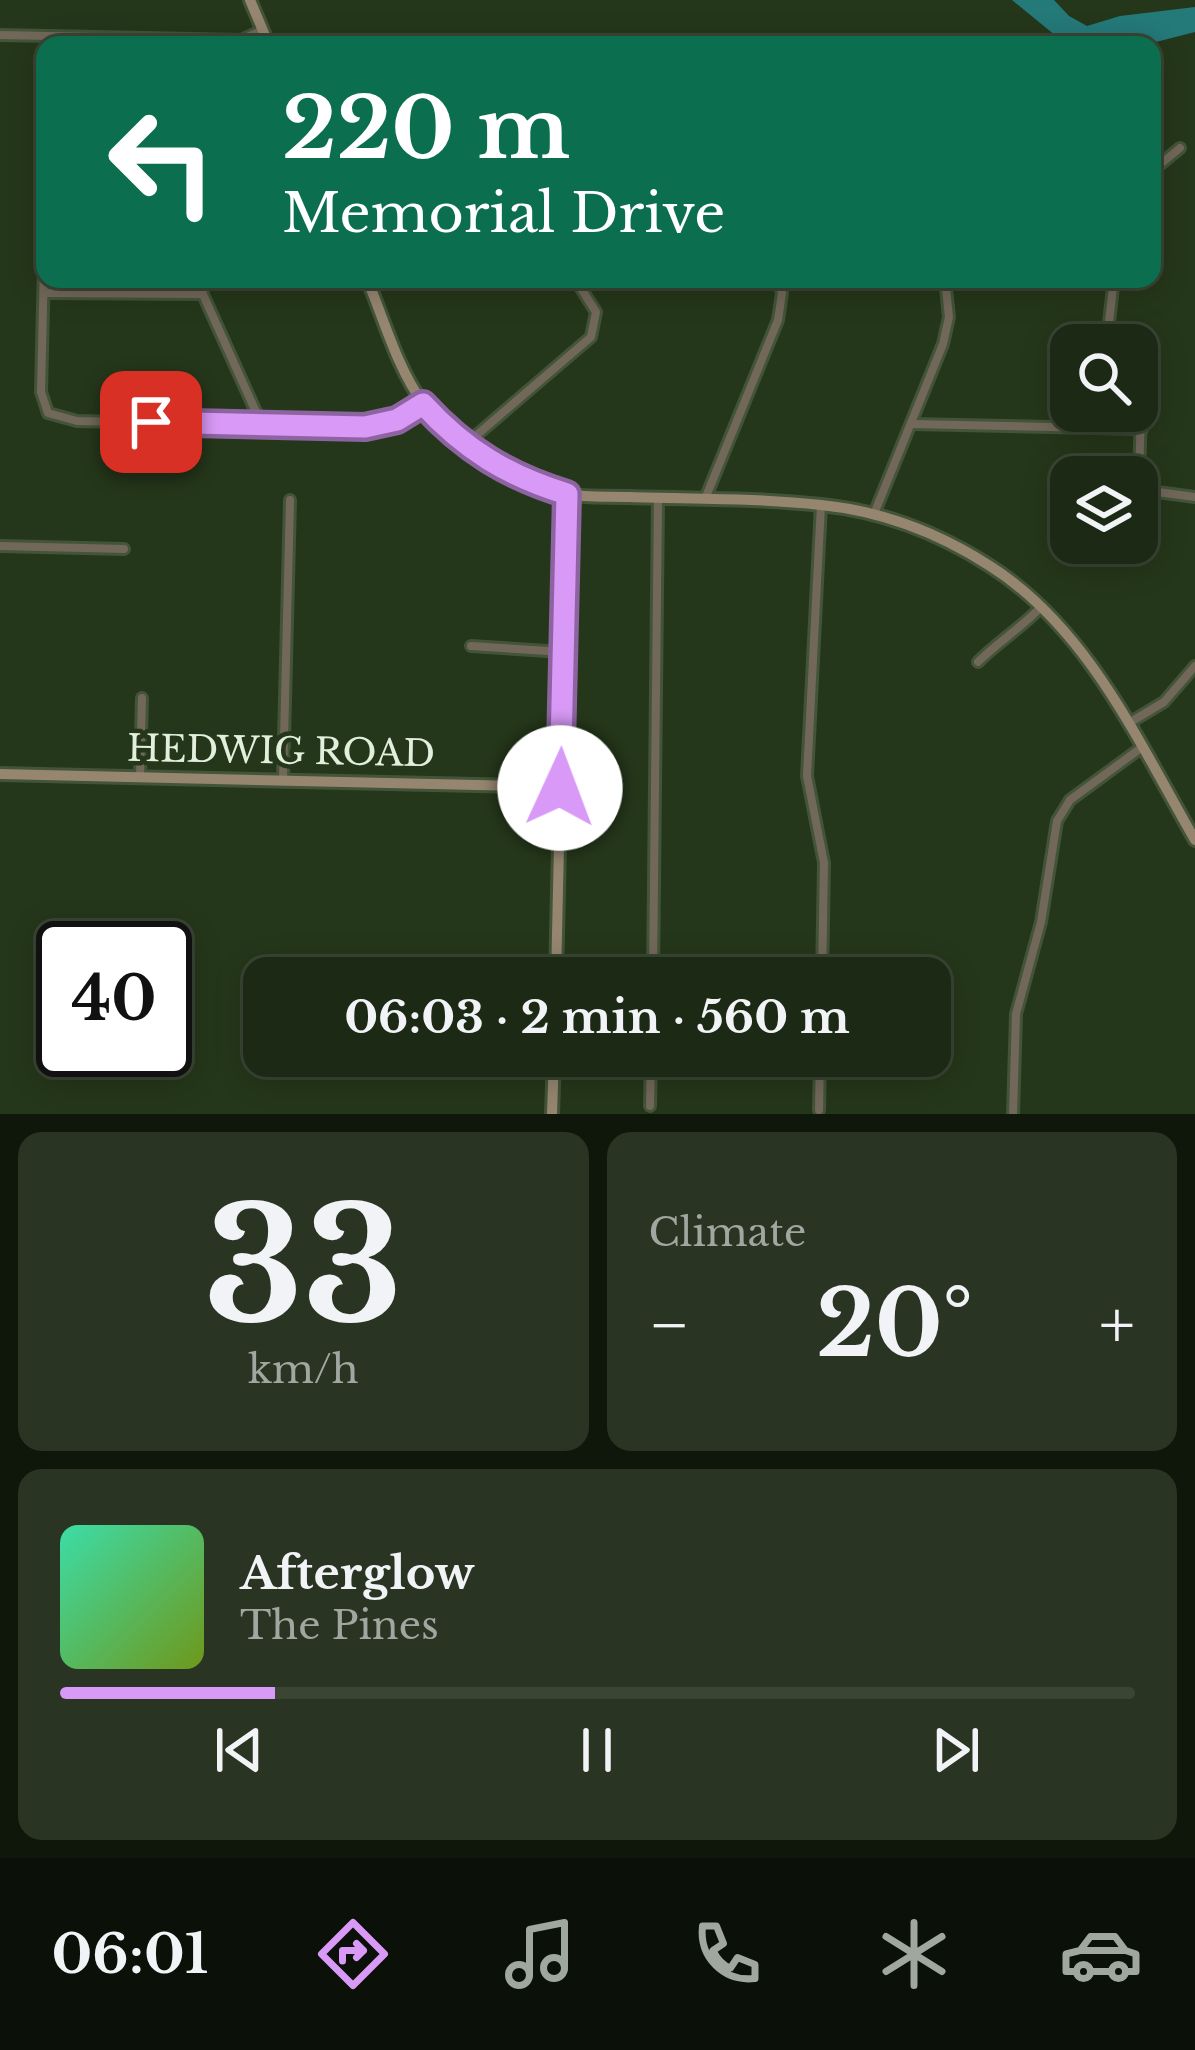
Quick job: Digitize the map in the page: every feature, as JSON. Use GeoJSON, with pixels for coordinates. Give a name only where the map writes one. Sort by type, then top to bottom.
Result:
{"type":"FeatureCollection","features":[{"type":"Feature","properties":{"kind":"street"},"geometry":{"type":"LineString","coordinates":[[250,0],[265,36]]}},
{"type":"Feature","properties":{"kind":"street"},"geometry":{"type":"LineString","coordinates":[[249,36],[262,30]]}},
{"type":"Feature","properties":{"kind":"street"},"geometry":{"type":"LineString","coordinates":[[0,35],[48,36]]}},
{"type":"Feature","properties":{"kind":"street"},"geometry":{"type":"LineString","coordinates":[[1161,162],[1180,148]]}},
{"type":"Feature","properties":{"kind":"street"},"geometry":{"type":"LineString","coordinates":[[44,288],[41,392],[48,413],[77,421],[380,425],[423,404]]}},
{"type":"Feature","properties":{"kind":"street"},"geometry":{"type":"LineString","coordinates":[[200,288],[261,423]]}},
{"type":"Feature","properties":{"kind":"street"},"geometry":{"type":"LineString","coordinates":[[372,288],[423,404],[465,445],[515,477],[567,494],[821,505],[874,514],[960,548],[1005,576],[1042,606],[1077,647],[1128,723],[1195,840]]}},
{"type":"Feature","properties":{"kind":"street"},"geometry":{"type":"LineString","coordinates":[[465,445],[591,337],[596,312],[580,288]]}},
{"type":"Feature","properties":{"kind":"street"},"geometry":{"type":"LineString","coordinates":[[705,499],[778,320],[781,288]]}},
{"type":"Feature","properties":{"kind":"street"},"geometry":{"type":"LineString","coordinates":[[874,514],[943,344],[949,317],[946,288]]}},
{"type":"Feature","properties":{"kind":"street"},"geometry":{"type":"LineString","coordinates":[[1112,288],[1112,324]]}},
{"type":"Feature","properties":{"kind":"street"},"geometry":{"type":"LineString","coordinates":[[44,293],[203,294]]}},
{"type":"Feature","properties":{"kind":"street"},"geometry":{"type":"LineString","coordinates":[[911,424],[1050,427]]}},
{"type":"Feature","properties":{"kind":"street"},"geometry":{"type":"LineString","coordinates":[[1142,432],[1139,479],[1143,490],[1195,497]]}},
{"type":"Feature","properties":{"kind":"street"},"geometry":{"type":"LineString","coordinates":[[556,957],[567,494]]}},
{"type":"Feature","properties":{"kind":"street"},"geometry":{"type":"LineString","coordinates":[[653,957],[658,498]]}},
{"type":"Feature","properties":{"kind":"street"},"geometry":{"type":"LineString","coordinates":[[284,780],[290,500]]}},
{"type":"Feature","properties":{"kind":"street"},"geometry":{"type":"LineString","coordinates":[[821,505],[807,776],[824,863],[822,957]]}},
{"type":"Feature","properties":{"kind":"street"},"geometry":{"type":"LineString","coordinates":[[0,546],[124,549]]}},
{"type":"Feature","properties":{"kind":"street"},"geometry":{"type":"LineString","coordinates":[[978,662],[1042,606]]}},
{"type":"Feature","properties":{"kind":"street"},"geometry":{"type":"LineString","coordinates":[[471,646],[563,652]]}},
{"type":"Feature","properties":{"kind":"street"},"geometry":{"type":"LineString","coordinates":[[1128,723],[1164,702],[1195,666]]}},
{"type":"Feature","properties":{"kind":"street"},"geometry":{"type":"LineString","coordinates":[[140,777],[142,698]]}},
{"type":"Feature","properties":{"kind":"street"},"geometry":{"type":"LineString","coordinates":[[1012,1114],[1016,1014],[1041,922],[1057,821],[1070,800],[1142,748]]}},
{"type":"Feature","properties":{"kind":"street","name":"HEDWIG ROAD"},"geometry":{"type":"LineString","coordinates":[[0,774],[560,788]]}},
{"type":"Feature","properties":{"kind":"street"},"geometry":{"type":"LineString","coordinates":[[552,1114],[553,1077]]}},
{"type":"Feature","properties":{"kind":"street"},"geometry":{"type":"LineString","coordinates":[[650,1106],[651,1077]]}},
{"type":"Feature","properties":{"kind":"street"},"geometry":{"type":"LineString","coordinates":[[819,1110],[820,1077]]}},
{"type":"Feature","properties":{"kind":"water"},"geometry":{"type":"Polygon","coordinates":[[[1012,0],[1054,0],[1087,26],[1120,16],[1195,7],[1195,32],[1161,41],[1161,36],[1056,36],[1012,0]]]}},
{"type":"Feature","properties":{"kind":"route"},"geometry":{"type":"LineString","coordinates":[[151,422],[365,427],[397,420],[423,404],[465,445],[495,466],[567,494],[560,788]]}}]}
